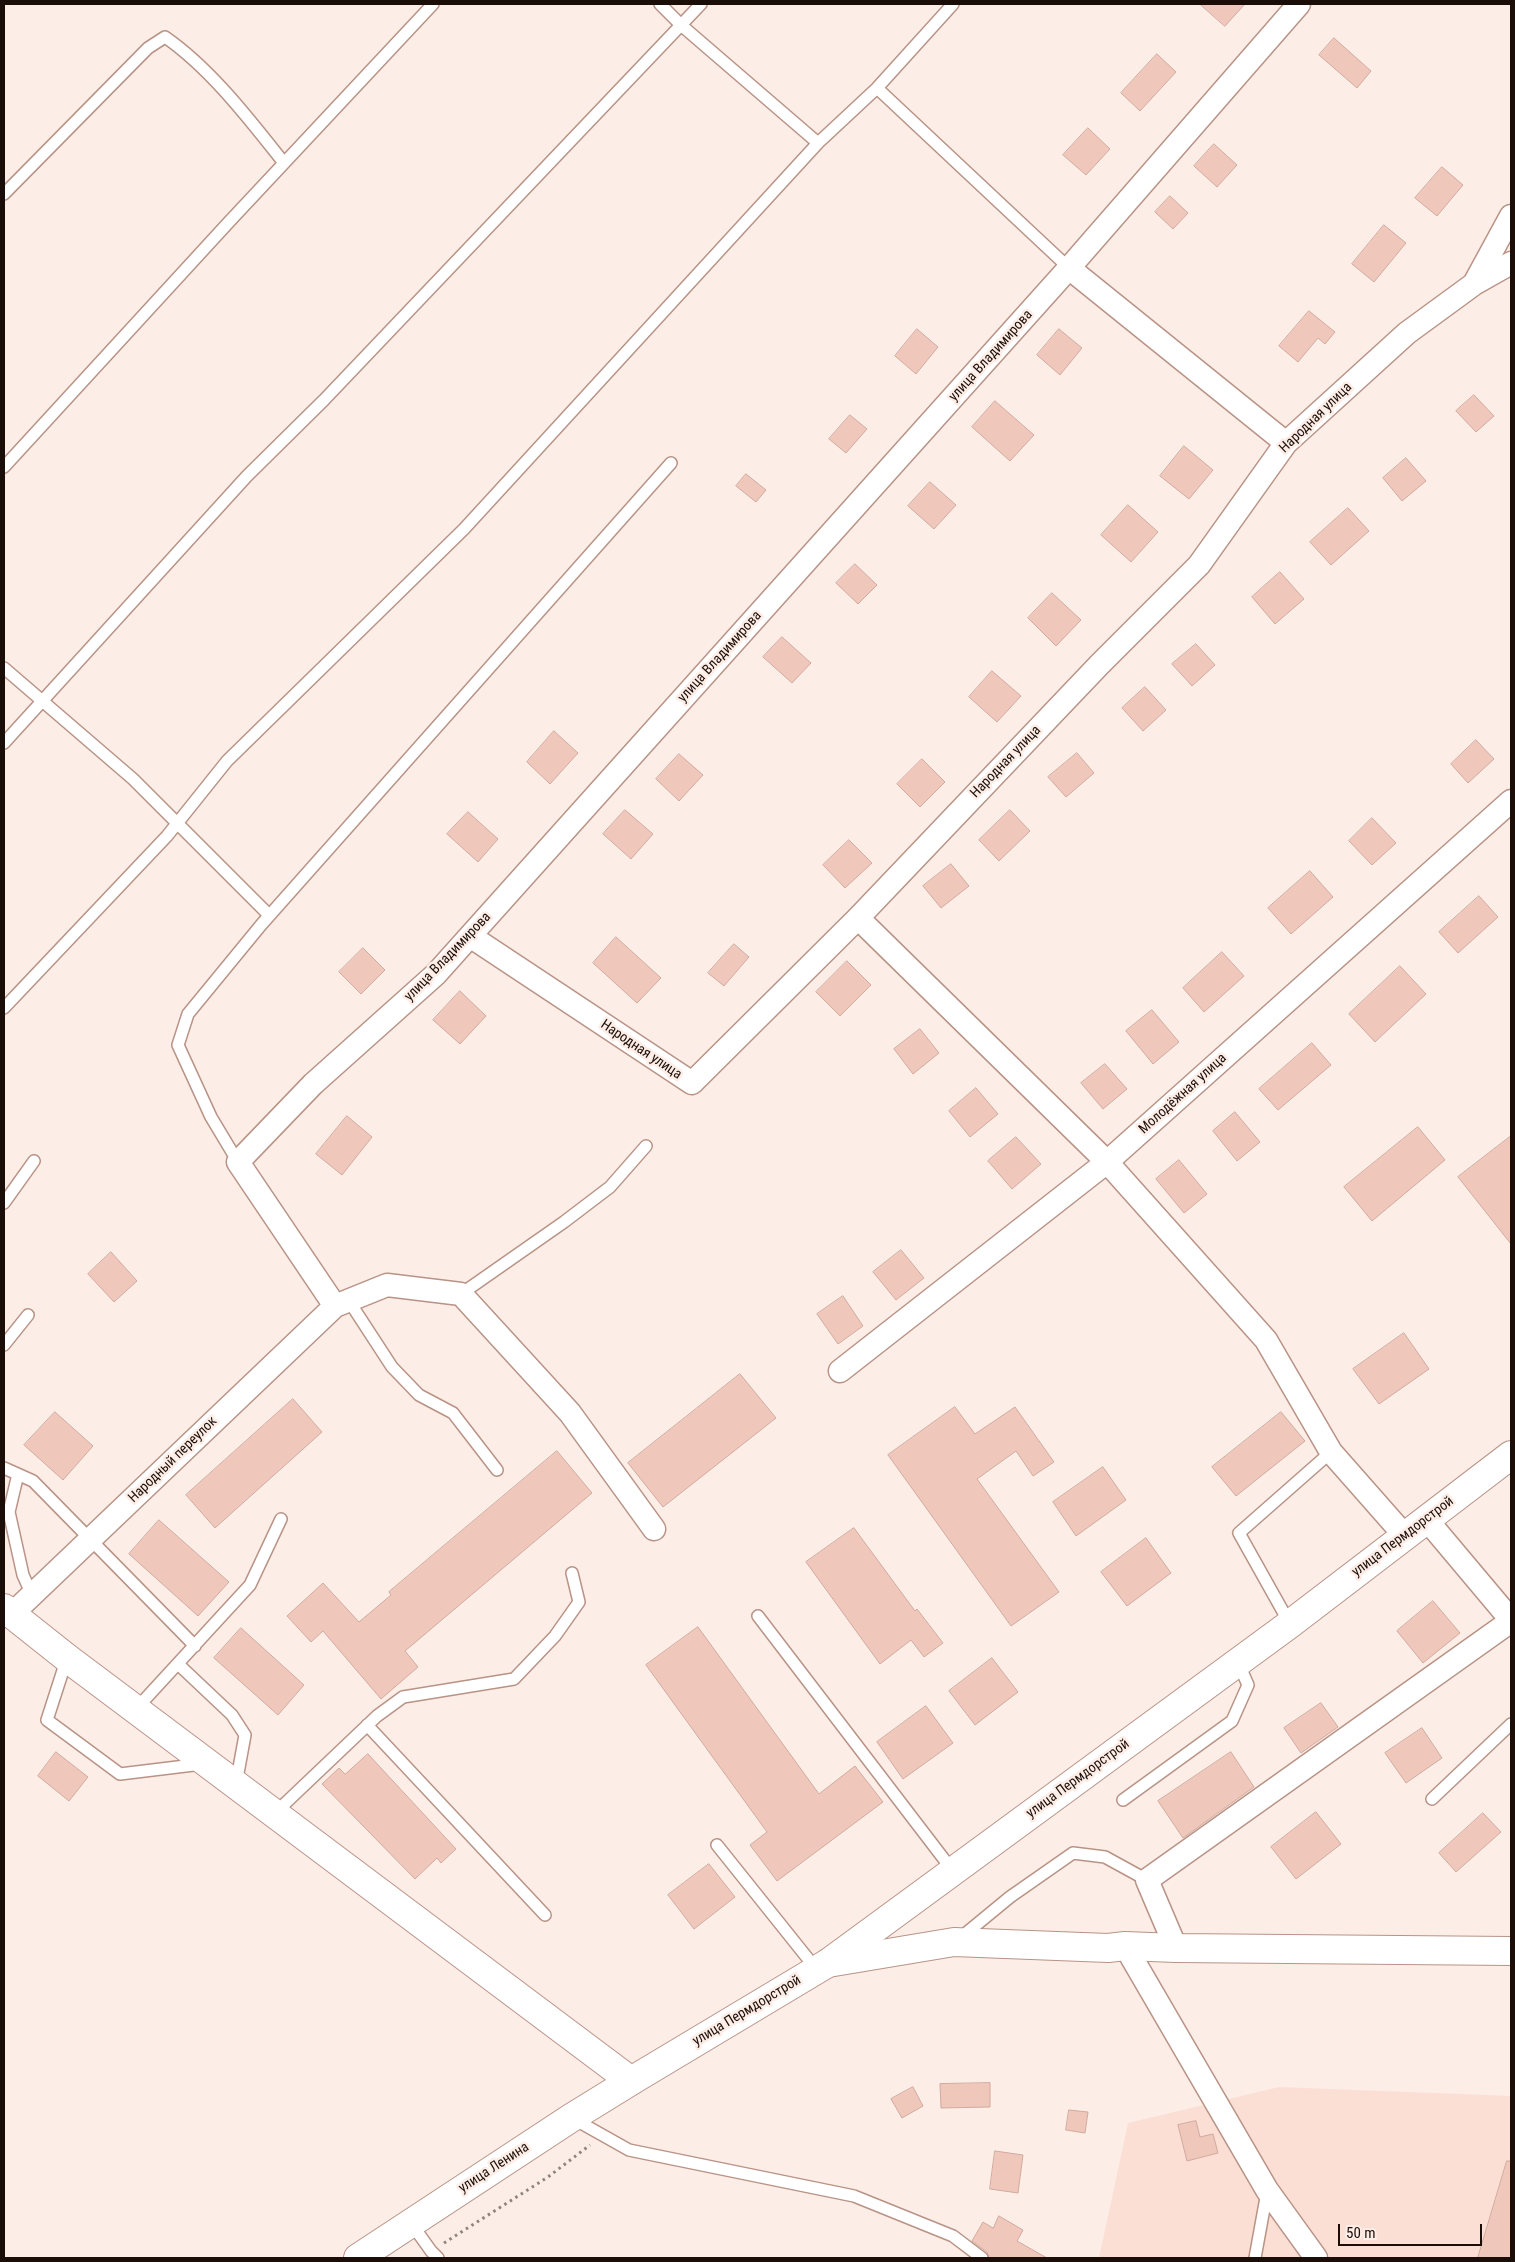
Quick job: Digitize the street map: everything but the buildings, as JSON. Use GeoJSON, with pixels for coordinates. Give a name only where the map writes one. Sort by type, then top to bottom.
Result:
{"type":"FeatureCollection","features":[{"type":"Feature","properties":{"kind":"main road","name":"улица Пермдорстрой"},"geometry":{"type":"LineString","coordinates":[[631,2081],[822,1966],[1290,1624],[1511,1455]]}},
{"type":"Feature","properties":{"kind":"main road"},"geometry":{"type":"LineString","coordinates":[[8,1611],[67,1658],[631,2081]]}},
{"type":"Feature","properties":{"kind":"main road"},"geometry":{"type":"LineString","coordinates":[[822,1966],[954,1942],[1108,1948],[1125,1946],[1511,1952]]}},
{"type":"Feature","properties":{"kind":"main road","name":"улица Ленина"},"geometry":{"type":"LineString","coordinates":[[358,2258],[571,2118],[631,2081]]}},
{"type":"Feature","properties":{"kind":"street","name":"улица Владимирова"},"geometry":{"type":"LineString","coordinates":[[238,1162],[313,1084],[436,974],[1069,268],[1299,4]]}},
{"type":"Feature","properties":{"kind":"street"},"geometry":{"type":"LineString","coordinates":[[1474,284],[1511,216]]}},
{"type":"Feature","properties":{"kind":"street","name":"Народная улица"},"geometry":{"type":"LineString","coordinates":[[470,936],[692,1083],[858,918],[1099,665],[1199,564],[1286,443],[1407,333],[1474,284],[1511,263]]}},
{"type":"Feature","properties":{"kind":"street"},"geometry":{"type":"LineString","coordinates":[[1069,268],[1286,443]]}},
{"type":"Feature","properties":{"kind":"street","name":"Молодёжная улица"},"geometry":{"type":"LineString","coordinates":[[840,1371],[1107,1162],[1511,801]]}},
{"type":"Feature","properties":{"kind":"street"},"geometry":{"type":"LineString","coordinates":[[858,918],[1107,1162],[1266,1340],[1331,1452],[1405,1536]]}},
{"type":"Feature","properties":{"kind":"street"},"geometry":{"type":"LineString","coordinates":[[238,1162],[342,1304],[387,1285],[461,1294],[570,1413],[654,1529]]}},
{"type":"Feature","properties":{"kind":"street","name":"Народный переулок"},"geometry":{"type":"LineString","coordinates":[[8,1611],[32,1595],[342,1304]]}},
{"type":"Feature","properties":{"kind":"street"},"geometry":{"type":"LineString","coordinates":[[1176,1948],[1147,1880],[1511,1621],[1427,1520]]}},
{"type":"Feature","properties":{"kind":"street"},"geometry":{"type":"LineString","coordinates":[[1125,1946],[1267,2190],[1316,2258]]}},
{"type":"Feature","properties":{"kind":"lane"},"geometry":{"type":"LineString","coordinates":[[4,467],[433,4]]}},
{"type":"Feature","properties":{"kind":"lane"},"geometry":{"type":"LineString","coordinates":[[660,4],[681,25],[818,144]]}},
{"type":"Feature","properties":{"kind":"lane"},"geometry":{"type":"LineString","coordinates":[[4,743],[247,476],[324,400],[701,4]]}},
{"type":"Feature","properties":{"kind":"lane"},"geometry":{"type":"LineString","coordinates":[[4,1008],[177,824],[227,761],[464,529],[818,144],[877,88],[953,4]]}},
{"type":"Feature","properties":{"kind":"lane"},"geometry":{"type":"LineString","coordinates":[[4,194],[148,48],[165,36],[177,45],[239,106],[284,163]]}},
{"type":"Feature","properties":{"kind":"lane"},"geometry":{"type":"LineString","coordinates":[[877,88],[1069,268]]}},
{"type":"Feature","properties":{"kind":"lane"},"geometry":{"type":"LineString","coordinates":[[238,1162],[211,1117],[178,1046],[188,1014],[270,915],[672,463]]}},
{"type":"Feature","properties":{"kind":"lane"},"geometry":{"type":"LineString","coordinates":[[4,668],[133,778],[270,915]]}},
{"type":"Feature","properties":{"kind":"lane"},"geometry":{"type":"LineString","coordinates":[[461,1294],[564,1222],[610,1187],[646,1146]]}},
{"type":"Feature","properties":{"kind":"lane"},"geometry":{"type":"LineString","coordinates":[[4,1203],[34,1161]]}},
{"type":"Feature","properties":{"kind":"lane"},"geometry":{"type":"LineString","coordinates":[[342,1304],[392,1367],[419,1395],[453,1413],[497,1470]]}},
{"type":"Feature","properties":{"kind":"lane"},"geometry":{"type":"LineString","coordinates":[[4,1345],[28,1316]]}},
{"type":"Feature","properties":{"kind":"lane"},"geometry":{"type":"LineString","coordinates":[[1290,1624],[1239,1533],[1331,1452]]}},
{"type":"Feature","properties":{"kind":"lane"},"geometry":{"type":"LineString","coordinates":[[4,1468],[33,1481],[195,1646]]}},
{"type":"Feature","properties":{"kind":"lane"},"geometry":{"type":"LineString","coordinates":[[18,1474],[10,1512],[24,1575],[32,1595]]}},
{"type":"Feature","properties":{"kind":"lane"},"geometry":{"type":"LineString","coordinates":[[136,1709],[250,1586],[281,1518]]}},
{"type":"Feature","properties":{"kind":"lane"},"geometry":{"type":"LineString","coordinates":[[275,1813],[367,1725],[403,1697],[514,1679],[555,1636],[579,1602],[572,1573]]}},
{"type":"Feature","properties":{"kind":"lane"},"geometry":{"type":"LineString","coordinates":[[758,1616],[953,1871]]}},
{"type":"Feature","properties":{"kind":"lane"},"geometry":{"type":"LineString","coordinates":[[67,1658],[47,1720],[120,1774],[209,1763]]}},
{"type":"Feature","properties":{"kind":"lane"},"geometry":{"type":"LineString","coordinates":[[1123,1800],[1232,1721],[1248,1685],[1238,1662]]}},
{"type":"Feature","properties":{"kind":"lane"},"geometry":{"type":"LineString","coordinates":[[178,1664],[232,1715],[245,1735],[236,1784]]}},
{"type":"Feature","properties":{"kind":"lane"},"geometry":{"type":"LineString","coordinates":[[1432,1799],[1511,1724]]}},
{"type":"Feature","properties":{"kind":"lane"},"geometry":{"type":"LineString","coordinates":[[367,1725],[546,1915]]}},
{"type":"Feature","properties":{"kind":"lane"},"geometry":{"type":"LineString","coordinates":[[717,1845],[822,1966]]}},
{"type":"Feature","properties":{"kind":"lane"},"geometry":{"type":"LineString","coordinates":[[954,1942],[1010,1897],[1074,1853],[1105,1857],[1147,1880]]}},
{"type":"Feature","properties":{"kind":"lane"},"geometry":{"type":"LineString","coordinates":[[571,2118],[629,2150],[854,2196],[953,2236],[982,2258]]}},
{"type":"Feature","properties":{"kind":"lane"},"geometry":{"type":"LineString","coordinates":[[1255,2258],[1267,2190]]}},
{"type":"Feature","properties":{"kind":"lane"},"geometry":{"type":"LineString","coordinates":[[411,2223],[435,2255]]}},
{"type":"Feature","properties":{"kind":"path"},"geometry":{"type":"LineString","coordinates":[[435,2255],[548,2177],[603,2135]]}},
{"type":"Feature","properties":{"kind":"shaded area"},"geometry":{"type":"Polygon","coordinates":[[[1279,2087],[1511,2096],[1511,2258],[1099,2258],[1128,2123],[1279,2087]]]}}]}
